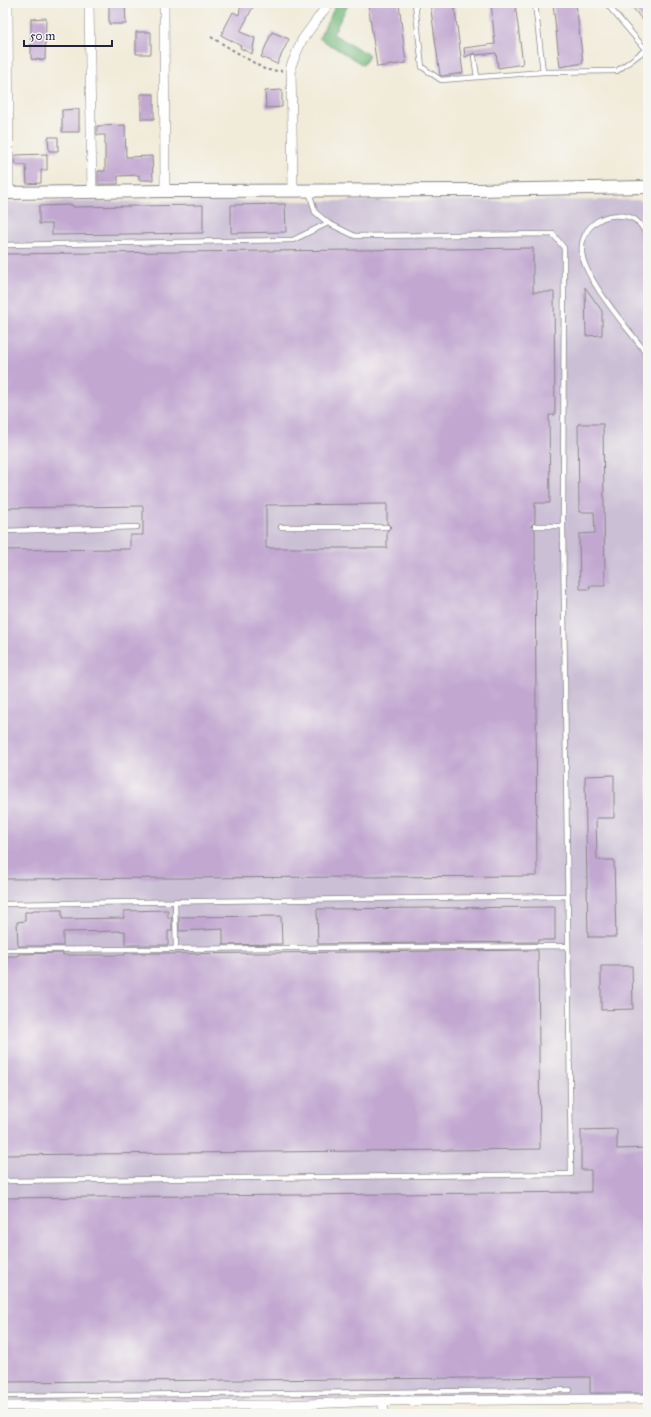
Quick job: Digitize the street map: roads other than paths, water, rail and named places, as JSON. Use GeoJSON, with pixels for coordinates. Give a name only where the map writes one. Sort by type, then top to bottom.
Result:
{"type":"FeatureCollection","features":[{"type":"Feature","properties":{"kind":"street"},"geometry":{"type":"LineString","coordinates":[[8,3],[6,194],[165,191],[648,187]]}},
{"type":"Feature","properties":{"kind":"street"},"geometry":{"type":"LineString","coordinates":[[89,3],[92,192]]}},
{"type":"Feature","properties":{"kind":"street"},"geometry":{"type":"LineString","coordinates":[[164,3],[165,191]]}},
{"type":"Feature","properties":{"kind":"street"},"geometry":{"type":"LineString","coordinates":[[293,191],[291,66],[302,40],[327,5],[318,3]]}},
{"type":"Feature","properties":{"kind":"street"},"geometry":{"type":"LineString","coordinates":[[3,1406],[282,1405],[382,1401],[648,1399]]}},
{"type":"Feature","properties":{"kind":"street"},"geometry":{"type":"LineString","coordinates":[[382,1401],[386,1414]]}},
{"type":"Feature","properties":{"kind":"street"},"geometry":{"type":"LineString","coordinates":[[277,1414],[282,1405]]}},
{"type":"Feature","properties":{"kind":"lane"},"geometry":{"type":"LineString","coordinates":[[416,3],[422,67],[441,80],[543,72],[617,71],[647,49],[606,3]]}},
{"type":"Feature","properties":{"kind":"lane"},"geometry":{"type":"LineString","coordinates":[[535,3],[543,72]]}},
{"type":"Feature","properties":{"kind":"lane"},"geometry":{"type":"LineString","coordinates":[[474,57],[477,77]]}},
{"type":"Feature","properties":{"kind":"lane"},"geometry":{"type":"LineString","coordinates":[[3,1181],[571,1174],[563,526],[564,248],[553,234],[355,236],[328,223],[315,212],[309,191]]}},
{"type":"Feature","properties":{"kind":"lane"},"geometry":{"type":"LineString","coordinates":[[648,236],[636,220],[616,215],[603,218],[597,220],[584,234],[582,253],[587,273],[642,348],[648,362]]}},
{"type":"Feature","properties":{"kind":"lane"},"geometry":{"type":"LineString","coordinates":[[3,245],[293,240],[328,223]]}},
{"type":"Feature","properties":{"kind":"lane"},"geometry":{"type":"LineString","coordinates":[[535,526],[563,526]]}},
{"type":"Feature","properties":{"kind":"lane"},"geometry":{"type":"LineString","coordinates":[[3,531],[137,527]]}},
{"type":"Feature","properties":{"kind":"lane"},"geometry":{"type":"LineString","coordinates":[[281,527],[387,527]]}},
{"type":"Feature","properties":{"kind":"lane"},"geometry":{"type":"LineString","coordinates":[[3,904],[567,896]]}},
{"type":"Feature","properties":{"kind":"lane"},"geometry":{"type":"LineString","coordinates":[[175,902],[176,949]]}},
{"type":"Feature","properties":{"kind":"lane"},"geometry":{"type":"LineString","coordinates":[[3,950],[568,946]]}},
{"type":"Feature","properties":{"kind":"lane"},"geometry":{"type":"LineString","coordinates":[[3,1396],[570,1390]]}}]}
